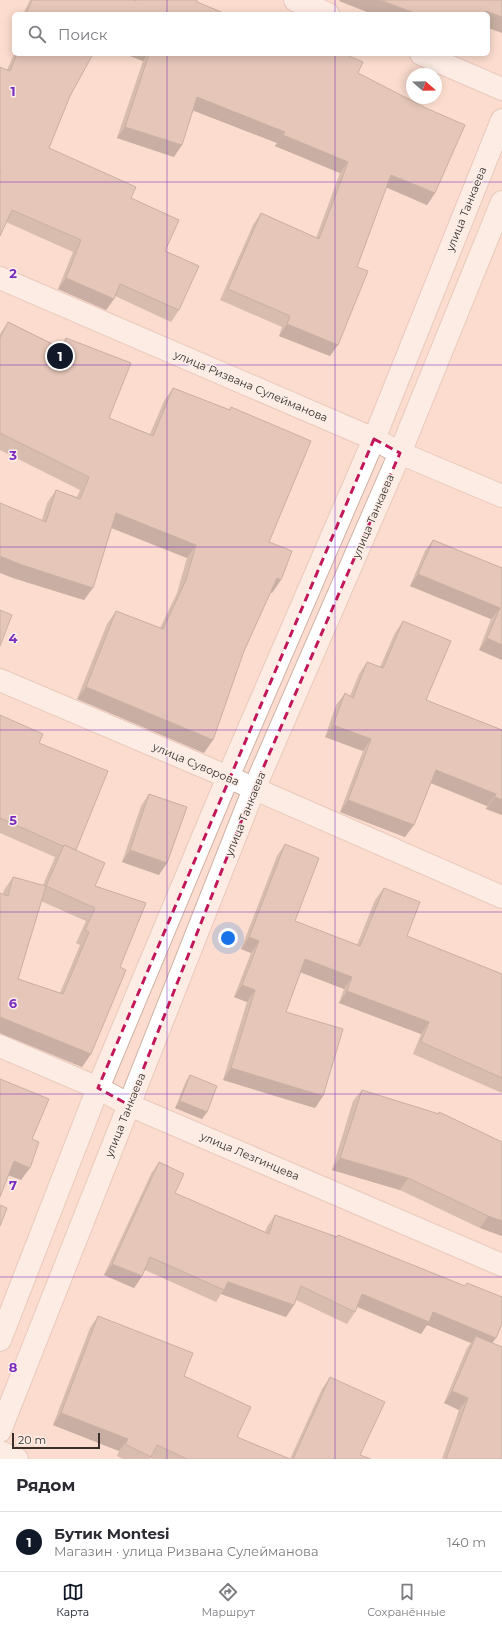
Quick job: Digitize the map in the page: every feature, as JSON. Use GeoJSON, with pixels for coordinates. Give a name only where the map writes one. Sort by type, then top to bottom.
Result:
{"type":"FeatureCollection","features":[{"type":"Feature","properties":{"kind":"main road"},"geometry":{"type":"LineString","coordinates":[[295,0],[323,12]]}},
{"type":"Feature","properties":{"kind":"main road"},"geometry":{"type":"LineString","coordinates":[[426,56],[502,89]]}},
{"type":"Feature","properties":{"kind":"main road","name":"улица Танкаева"},"geometry":{"type":"LineString","coordinates":[[0,1340],[98,1088],[228,777],[374,439],[502,120]]}},
{"type":"Feature","properties":{"kind":"main road","name":"улица Танкаева"},"geometry":{"type":"LineString","coordinates":[[0,1431],[254,789],[400,453],[502,202]]}},
{"type":"Feature","properties":{"kind":"main road","name":"улица Ризвана Сулейманова"},"geometry":{"type":"LineString","coordinates":[[0,278],[374,439],[400,453],[502,496]]}},
{"type":"Feature","properties":{"kind":"main road","name":"улица Суворова"},"geometry":{"type":"LineString","coordinates":[[0,680],[228,777],[502,897]]}},
{"type":"Feature","properties":{"kind":"main road","name":"улица Лезгинцева"},"geometry":{"type":"LineString","coordinates":[[0,1046],[98,1088],[129,1105],[502,1265]]}},
{"type":"Feature","properties":{"kind":"main road"},"geometry":{"type":"LineString","coordinates":[[0,1452],[17,1459]]}},
{"type":"Feature","properties":{"kind":"highlighted area"},"geometry":{"type":"Polygon","coordinates":[[[374,439],[400,453],[254,789],[129,1105],[98,1088],[374,439]]]}},
{"type":"Feature","properties":{"kind":"building"},"geometry":{"type":"Polygon","coordinates":[[[32,0],[197,0],[197,2],[221,12],[27,12],[32,0]]]}},
{"type":"Feature","properties":{"kind":"building"},"geometry":{"type":"Polygon","coordinates":[[[380,0],[502,0],[502,17],[486,11],[412,12],[380,0]]]}},
{"type":"Feature","properties":{"kind":"building"},"geometry":{"type":"Polygon","coordinates":[[[16,56],[92,56],[70,96],[49,148],[136,187],[131,198],[179,220],[165,251],[199,266],[179,310],[120,284],[114,299],[66,278],[81,240],[12,210],[0,236],[0,67],[10,71],[16,56]]]}},
{"type":"Feature","properties":{"kind":"building"},"geometry":{"type":"Polygon","coordinates":[[[148,56],[349,56],[363,62],[358,73],[406,98],[406,104],[418,104],[465,125],[435,193],[391,175],[357,267],[368,271],[338,345],[287,324],[290,316],[228,289],[261,213],[319,239],[348,162],[283,135],[285,132],[197,97],[182,145],[125,127],[148,56]]]}},
{"type":"Feature","properties":{"kind":"building"},"geometry":{"type":"Polygon","coordinates":[[[8,322],[62,349],[66,338],[131,363],[109,418],[153,436],[173,388],[230,410],[231,407],[311,441],[269,542],[292,551],[281,580],[277,578],[244,651],[213,740],[86,687],[116,611],[163,629],[186,580],[196,545],[116,513],[93,588],[22,565],[0,556],[0,503],[46,522],[56,490],[80,499],[89,477],[0,433],[0,338],[8,322]]]}},
{"type":"Feature","properties":{"kind":"building"},"geometry":{"type":"Polygon","coordinates":[[[433,540],[502,568],[502,645],[487,638],[500,608],[418,574],[433,540]]]}},
{"type":"Feature","properties":{"kind":"building"},"geometry":{"type":"Polygon","coordinates":[[[0,610],[12,615],[0,646],[0,610]]]}},
{"type":"Feature","properties":{"kind":"building"},"geometry":{"type":"Polygon","coordinates":[[[403,621],[451,641],[426,700],[502,730],[502,800],[495,797],[496,794],[436,770],[414,825],[348,800],[371,739],[333,725],[345,693],[353,698],[367,662],[383,668],[403,621]]]}},
{"type":"Feature","properties":{"kind":"building"},"geometry":{"type":"Polygon","coordinates":[[[0,715],[43,734],[39,743],[108,771],[76,850],[64,845],[63,846],[0,818],[0,715]]]}},
{"type":"Feature","properties":{"kind":"building"},"geometry":{"type":"Polygon","coordinates":[[[149,794],[187,807],[167,863],[130,850],[149,794]]]}},
{"type":"Feature","properties":{"kind":"building"},"geometry":{"type":"Polygon","coordinates":[[[285,844],[319,858],[295,921],[360,946],[384,888],[420,902],[407,936],[502,974],[502,1078],[421,1042],[429,1022],[347,991],[352,977],[305,959],[286,1012],[343,1029],[323,1096],[231,1068],[255,990],[242,985],[259,941],[249,937],[285,844]]]}},
{"type":"Feature","properties":{"kind":"building"},"geometry":{"type":"Polygon","coordinates":[[[64,845],[105,863],[95,886],[146,903],[120,967],[126,970],[91,1054],[0,1017],[0,893],[8,896],[13,877],[46,886],[64,845]],[[46,886],[18,979],[63,994],[89,932],[85,930],[95,908],[46,886]]]}},
{"type":"Feature","properties":{"kind":"building"},"geometry":{"type":"Polygon","coordinates":[[[190,1075],[217,1086],[207,1112],[180,1101],[190,1075]]]}},
{"type":"Feature","properties":{"kind":"building"},"geometry":{"type":"Polygon","coordinates":[[[0,1079],[49,1099],[32,1139],[39,1142],[30,1168],[14,1161],[0,1197],[0,1079]]]}},
{"type":"Feature","properties":{"kind":"building"},"geometry":{"type":"Polygon","coordinates":[[[362,1090],[439,1114],[439,1112],[502,1142],[502,1221],[488,1216],[408,1178],[340,1158],[362,1090]]]}},
{"type":"Feature","properties":{"kind":"building"},"geometry":{"type":"Polygon","coordinates":[[[159,1162],[184,1174],[175,1193],[269,1234],[275,1215],[337,1237],[338,1235],[465,1286],[467,1283],[502,1297],[502,1324],[496,1338],[433,1312],[429,1322],[362,1294],[355,1312],[301,1286],[294,1305],[228,1282],[224,1290],[150,1257],[142,1276],[112,1264],[159,1162]]]}},
{"type":"Feature","properties":{"kind":"building"},"geometry":{"type":"Polygon","coordinates":[[[0,1205],[7,1208],[0,1226],[0,1205]]]}},
{"type":"Feature","properties":{"kind":"building"},"geometry":{"type":"Polygon","coordinates":[[[98,1316],[193,1353],[184,1376],[251,1407],[237,1437],[290,1459],[187,1459],[157,1445],[151,1457],[125,1444],[128,1439],[61,1413],[98,1316]]]}},
{"type":"Feature","properties":{"kind":"building"},"geometry":{"type":"Polygon","coordinates":[[[476,1336],[502,1347],[502,1459],[446,1459],[468,1398],[452,1391],[476,1336]]]}},
{"type":"Feature","properties":{"kind":"building"},"geometry":{"type":"Polygon","coordinates":[[[330,1377],[385,1402],[360,1455],[371,1459],[293,1459],[330,1377]]]}},
{"type":"Feature","properties":{"kind":"place","name":"Бутик Montesi"},"geometry":{"type":"Point","coordinates":[60,356]}}]}
